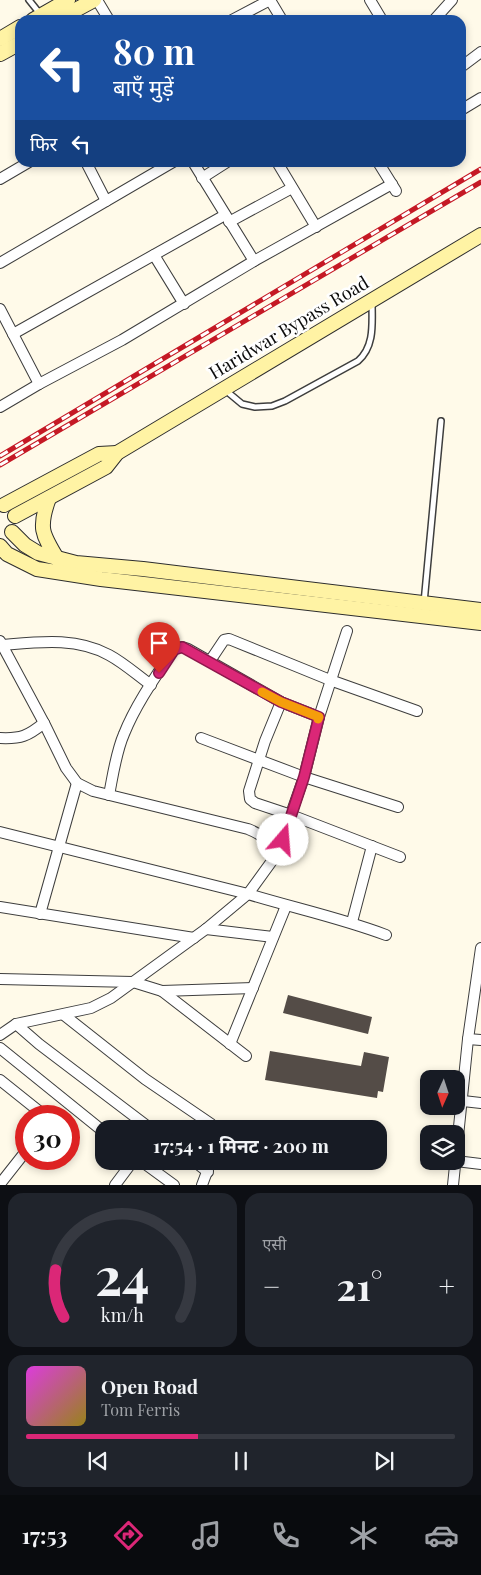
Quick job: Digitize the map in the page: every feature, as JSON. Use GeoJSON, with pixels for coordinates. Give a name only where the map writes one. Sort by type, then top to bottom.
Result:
{"type":"FeatureCollection","features":[{"type":"Feature","properties":{"kind":"main road"},"geometry":{"type":"LineString","coordinates":[[45,15],[68,0]]}},
{"type":"Feature","properties":{"kind":"main road"},"geometry":{"type":"LineString","coordinates":[[67,15],[96,0]]}},
{"type":"Feature","properties":{"kind":"main road"},"geometry":{"type":"LineString","coordinates":[[0,54],[11,36]]}},
{"type":"Feature","properties":{"kind":"main road","name":"Haridwar Bypass Road"},"geometry":{"type":"LineString","coordinates":[[15,516],[106,466],[117,453],[481,235]]}},
{"type":"Feature","properties":{"kind":"main road","name":"Haridwar Bypass Road"},"geometry":{"type":"LineString","coordinates":[[2,505],[99,454],[117,453]]}},
{"type":"Feature","properties":{"kind":"main road"},"geometry":{"type":"LineString","coordinates":[[49,498],[42,515],[42,531],[58,560]]}},
{"type":"Feature","properties":{"kind":"main road"},"geometry":{"type":"LineString","coordinates":[[2,505],[10,508],[15,516],[16,524],[6,536],[38,553],[58,560],[481,610]]}},
{"type":"Feature","properties":{"kind":"main road"},"geometry":{"type":"LineString","coordinates":[[2,551],[37,569],[101,579],[481,623]]}},
{"type":"Feature","properties":{"kind":"street"},"geometry":{"type":"LineString","coordinates":[[96,0],[106,15]]}},
{"type":"Feature","properties":{"kind":"street"},"geometry":{"type":"LineString","coordinates":[[242,15],[270,0],[279,15]]}},
{"type":"Feature","properties":{"kind":"street"},"geometry":{"type":"LineString","coordinates":[[370,0],[379,15]]}},
{"type":"Feature","properties":{"kind":"street"},"geometry":{"type":"LineString","coordinates":[[438,15],[452,0]]}},
{"type":"Feature","properties":{"kind":"street"},"geometry":{"type":"LineString","coordinates":[[466,63],[481,52]]}},
{"type":"Feature","properties":{"kind":"street"},"geometry":{"type":"LineString","coordinates":[[466,107],[481,98]]}},
{"type":"Feature","properties":{"kind":"street"},"geometry":{"type":"LineString","coordinates":[[0,179],[20,167]]}},
{"type":"Feature","properties":{"kind":"street"},"geometry":{"type":"LineString","coordinates":[[89,167],[106,201]]}},
{"type":"Feature","properties":{"kind":"street"},"geometry":{"type":"LineString","coordinates":[[0,263],[164,167]]}},
{"type":"Feature","properties":{"kind":"street"},"geometry":{"type":"LineString","coordinates":[[195,167],[254,261]]}},
{"type":"Feature","properties":{"kind":"street"},"geometry":{"type":"LineString","coordinates":[[202,178],[219,167]]}},
{"type":"Feature","properties":{"kind":"street"},"geometry":{"type":"LineString","coordinates":[[280,167],[316,227]]}},
{"type":"Feature","properties":{"kind":"street"},"geometry":{"type":"LineString","coordinates":[[0,407],[184,304],[254,261],[394,187],[381,167]]}},
{"type":"Feature","properties":{"kind":"street"},"geometry":{"type":"LineString","coordinates":[[13,334],[154,255],[292,188]]}},
{"type":"Feature","properties":{"kind":"street"},"geometry":{"type":"LineString","coordinates":[[154,255],[184,304]]}},
{"type":"Feature","properties":{"kind":"street"},"geometry":{"type":"LineString","coordinates":[[0,309],[39,384]]}},
{"type":"Feature","properties":{"kind":"street"},"geometry":{"type":"LineString","coordinates":[[0,1035],[16,1024],[91,1008],[111,998],[206,929],[248,894],[277,854],[304,777],[330,680],[348,631]]}},
{"type":"Feature","properties":{"kind":"street"},"geometry":{"type":"LineString","coordinates":[[210,661],[224,640],[229,639],[330,680],[417,711]]}},
{"type":"Feature","properties":{"kind":"street"},"geometry":{"type":"LineString","coordinates":[[151,685],[110,656],[92,647],[74,643],[52,642],[1,643],[44,722],[66,768],[76,783],[109,795],[248,829],[261,834],[270,842],[277,854]]}},
{"type":"Feature","properties":{"kind":"street"},"geometry":{"type":"LineString","coordinates":[[109,795],[123,735],[151,685],[174,650],[178,647],[188,649],[281,702],[319,717]]}},
{"type":"Feature","properties":{"kind":"street"},"geometry":{"type":"LineString","coordinates":[[281,702],[249,791],[250,799],[255,803],[400,857]]}},
{"type":"Feature","properties":{"kind":"street"},"geometry":{"type":"LineString","coordinates":[[0,738],[12,739],[23,737],[30,734],[44,722]]}},
{"type":"Feature","properties":{"kind":"street"},"geometry":{"type":"LineString","coordinates":[[201,738],[304,777],[398,807]]}},
{"type":"Feature","properties":{"kind":"street"},"geometry":{"type":"LineString","coordinates":[[40,914],[76,783]]}},
{"type":"Feature","properties":{"kind":"street"},"geometry":{"type":"LineString","coordinates":[[0,832],[248,894],[286,906],[352,922],[386,934]]}},
{"type":"Feature","properties":{"kind":"street"},"geometry":{"type":"LineString","coordinates":[[352,922],[372,846]]}},
{"type":"Feature","properties":{"kind":"street"},"geometry":{"type":"LineString","coordinates":[[230,1044],[286,906]]}},
{"type":"Feature","properties":{"kind":"street"},"geometry":{"type":"LineString","coordinates":[[0,907],[194,938]]}},
{"type":"Feature","properties":{"kind":"street"},"geometry":{"type":"LineString","coordinates":[[206,929],[273,937]]}},
{"type":"Feature","properties":{"kind":"street"},"geometry":{"type":"LineString","coordinates":[[465,1076],[468,1039],[479,976],[481,948]]}},
{"type":"Feature","properties":{"kind":"street"},"geometry":{"type":"LineString","coordinates":[[0,979],[133,982],[162,991],[253,988]]}},
{"type":"Feature","properties":{"kind":"street"},"geometry":{"type":"LineString","coordinates":[[162,991],[246,1056]]}},
{"type":"Feature","properties":{"kind":"street"},"geometry":{"type":"LineString","coordinates":[[64,1014],[145,1079],[205,1120]]}},
{"type":"Feature","properties":{"kind":"street"},"geometry":{"type":"LineString","coordinates":[[16,1024],[39,1044],[139,1120]]}},
{"type":"Feature","properties":{"kind":"street"},"geometry":{"type":"LineString","coordinates":[[468,1039],[481,1040]]}},
{"type":"Feature","properties":{"kind":"street"},"geometry":{"type":"LineString","coordinates":[[0,1048],[95,1125]]}},
{"type":"Feature","properties":{"kind":"street"},"geometry":{"type":"LineString","coordinates":[[0,1080],[31,1105]]}},
{"type":"Feature","properties":{"kind":"street"},"geometry":{"type":"LineString","coordinates":[[465,1101],[481,1103]]}},
{"type":"Feature","properties":{"kind":"street"},"geometry":{"type":"LineString","coordinates":[[465,1161],[481,1164]]}},
{"type":"Feature","properties":{"kind":"street"},"geometry":{"type":"LineString","coordinates":[[0,1184],[15,1165]]}},
{"type":"Feature","properties":{"kind":"street"},"geometry":{"type":"LineString","coordinates":[[115,1185],[126,1170]]}},
{"type":"Feature","properties":{"kind":"street"},"geometry":{"type":"LineString","coordinates":[[153,1170],[174,1185]]}},
{"type":"Feature","properties":{"kind":"street"},"geometry":{"type":"LineString","coordinates":[[202,1185],[208,1170]]}},
{"type":"Feature","properties":{"kind":"street"},"geometry":{"type":"LineString","coordinates":[[453,1185],[455,1170]]}},
{"type":"Feature","properties":{"kind":"lane"},"geometry":{"type":"LineString","coordinates":[[28,0],[38,15]]}},
{"type":"Feature","properties":{"kind":"lane"},"geometry":{"type":"LineString","coordinates":[[224,389],[242,404],[256,407],[272,406],[286,402],[358,361],[364,356],[369,347],[372,300]]}},
{"type":"Feature","properties":{"kind":"lane"},"geometry":{"type":"LineString","coordinates":[[424,604],[441,421]]}},
{"type":"Feature","properties":{"kind":"building"},"geometry":{"type":"Polygon","coordinates":[[[288,995],[372,1017],[368,1034],[283,1013],[288,995]]]}},
{"type":"Feature","properties":{"kind":"building"},"geometry":{"type":"Polygon","coordinates":[[[270,1051],[361,1066],[364,1052],[389,1057],[383,1092],[378,1091],[377,1098],[265,1080],[270,1051]]]}},
{"type":"Feature","properties":{"kind":"railway"},"geometry":{"type":"LineString","coordinates":[[0,456],[481,169]]}},
{"type":"Feature","properties":{"kind":"railway"},"geometry":{"type":"LineString","coordinates":[[0,465],[481,182]]}},
{"type":"Feature","properties":{"kind":"slow traffic"},"geometry":{"type":"LineString","coordinates":[[262,692],[281,702],[319,717],[318,719]]}},
{"type":"Feature","properties":{"kind":"route"},"geometry":{"type":"LineString","coordinates":[[159,673],[174,650],[182,647],[281,702],[319,717],[304,777],[283,840]]}}]}
